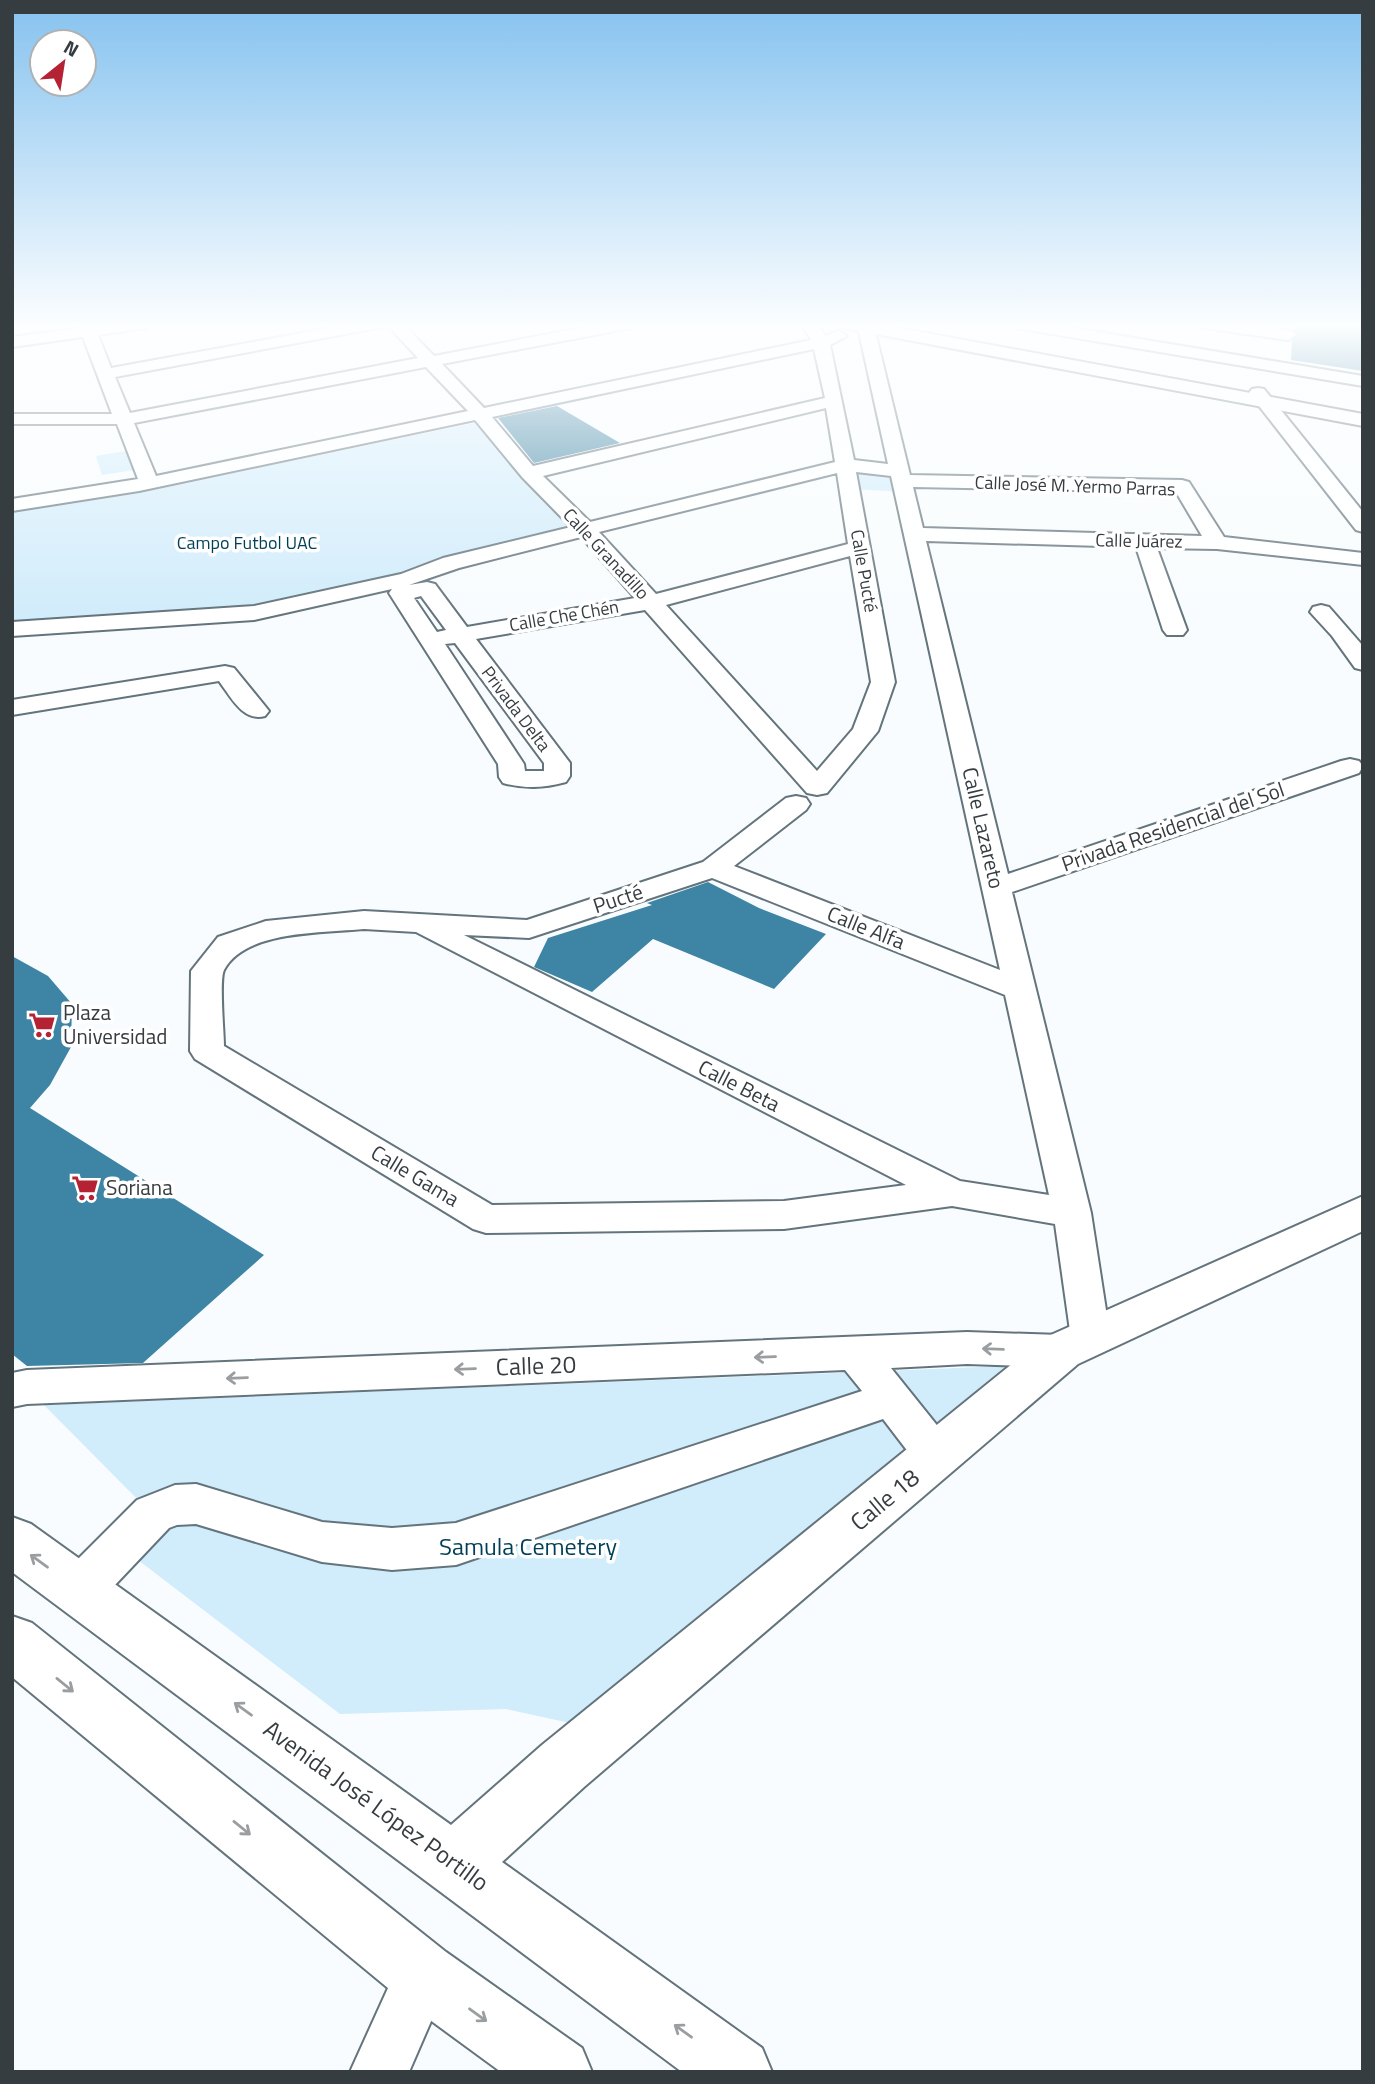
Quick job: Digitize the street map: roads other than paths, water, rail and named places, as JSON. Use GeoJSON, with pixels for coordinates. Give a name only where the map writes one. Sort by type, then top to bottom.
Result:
{"type":"FeatureCollection","features":[{"type":"Feature","properties":{"kind":"main road","name":"Calle 18"},"geometry":{"type":"LineString","coordinates":[[454,1863],[563,1766],[1075,1344],[1363,1212]]}},
{"type":"Feature","properties":{"kind":"main road","name":"Avenida José López Portillo"},"geometry":{"type":"LineString","coordinates":[[12,1541],[738,2072]]}},
{"type":"Feature","properties":{"kind":"main road"},"geometry":{"type":"LineString","coordinates":[[12,1642],[423,1975],[558,2072]]}},
{"type":"Feature","properties":{"kind":"street"},"geometry":{"type":"LineString","coordinates":[[125,420],[147,477]]}},
{"type":"Feature","properties":{"kind":"street"},"geometry":{"type":"LineString","coordinates":[[12,505],[430,420]]}},
{"type":"Feature","properties":{"kind":"street","name":"Calle Granadillo"},"geometry":{"type":"LineString","coordinates":[[484,420],[529,473],[586,530],[651,602],[806,795]]}},
{"type":"Feature","properties":{"kind":"street"},"geometry":{"type":"LineString","coordinates":[[529,473],[752,420]]}},
{"type":"Feature","properties":{"kind":"street","name":"Calle Pucté"},"geometry":{"type":"LineString","coordinates":[[806,795],[865,731],[883,682],[837,420]]}},
{"type":"Feature","properties":{"kind":"street","name":"Calle Lazareto"},"geometry":{"type":"LineString","coordinates":[[882,420],[893,486],[915,534],[1072,1213],[1075,1344]]}},
{"type":"Feature","properties":{"kind":"street"},"geometry":{"type":"LineString","coordinates":[[1282,420],[1353,502],[1363,526]]}},
{"type":"Feature","properties":{"kind":"street"},"geometry":{"type":"LineString","coordinates":[[12,629],[254,612],[407,579],[451,563],[845,465],[893,486]]}},
{"type":"Feature","properties":{"kind":"street"},"geometry":{"type":"LineString","coordinates":[[12,494],[147,477]]}},
{"type":"Feature","properties":{"kind":"street"},"geometry":{"type":"LineString","coordinates":[[850,490],[893,486]]}},
{"type":"Feature","properties":{"kind":"street","name":"Calle José M. Yermo Parras"},"geometry":{"type":"LineString","coordinates":[[893,486],[1182,486],[1217,543]]}},
{"type":"Feature","properties":{"kind":"street","name":"Calle Juárez"},"geometry":{"type":"LineString","coordinates":[[915,534],[1217,543],[1363,559]]}},
{"type":"Feature","properties":{"kind":"street"},"geometry":{"type":"LineString","coordinates":[[1145,542],[1175,630]]}},
{"type":"Feature","properties":{"kind":"street","name":"Calle Che Chén"},"geometry":{"type":"LineString","coordinates":[[430,640],[651,602],[860,547]]}},
{"type":"Feature","properties":{"kind":"street","name":"Privada Delta"},"geometry":{"type":"LineString","coordinates":[[427,589],[459,634],[557,763],[557,776],[535,781],[512,777],[511,764],[400,593],[427,589]]}},
{"type":"Feature","properties":{"kind":"street"},"geometry":{"type":"LineString","coordinates":[[1321,612],[1351,630],[1363,663]]}},
{"type":"Feature","properties":{"kind":"street"},"geometry":{"type":"LineString","coordinates":[[12,708],[225,673],[256,711]]}},
{"type":"Feature","properties":{"kind":"street"},"geometry":{"type":"LineString","coordinates":[[469,700],[509,700]]}},
{"type":"Feature","properties":{"kind":"street"},"geometry":{"type":"LineString","coordinates":[[483,721],[509,700]]}},
{"type":"Feature","properties":{"kind":"street","name":"Privada Residencial del Sol"},"geometry":{"type":"LineString","coordinates":[[997,887],[1350,767]]}},
{"type":"Feature","properties":{"kind":"street","name":"Pucté"},"geometry":{"type":"LineString","coordinates":[[418,923],[529,929],[713,867],[806,795]]}},
{"type":"Feature","properties":{"kind":"street","name":"Calle Alfa"},"geometry":{"type":"LineString","coordinates":[[713,867],[1020,989]]}},
{"type":"Feature","properties":{"kind":"street","name":"Calle Gama"},"geometry":{"type":"LineString","coordinates":[[418,923],[364,920],[266,930],[229,944],[207,971],[207,1051],[486,1219],[784,1215],[952,1193]]}},
{"type":"Feature","properties":{"kind":"street","name":"Calle Beta"},"geometry":{"type":"LineString","coordinates":[[418,923],[952,1193],[1072,1213]]}},
{"type":"Feature","properties":{"kind":"street","name":"Calle 20"},"geometry":{"type":"LineString","coordinates":[[12,1390],[27,1387],[1075,1344]]}},
{"type":"Feature","properties":{"kind":"street"},"geometry":{"type":"LineString","coordinates":[[856,1353],[937,1457]]}},
{"type":"Feature","properties":{"kind":"street"},"geometry":{"type":"LineString","coordinates":[[79,1590],[153,1514],[176,1505],[196,1504],[322,1542],[392,1549],[456,1544],[892,1399]]}},
{"type":"Feature","properties":{"kind":"street"},"geometry":{"type":"LineString","coordinates":[[379,2072],[423,1975]]}},
{"type":"Feature","properties":{"kind":"place","name":"Plaza Universidad"},"geometry":{"type":"Point","coordinates":[42,1025]}},
{"type":"Feature","properties":{"kind":"place","name":"Soriana"},"geometry":{"type":"Point","coordinates":[85,1188]}},
{"type":"Feature","properties":{"kind":"park label","name":"Campo Futbol UAC"},"geometry":{"type":"Point","coordinates":[247,543]}},
{"type":"Feature","properties":{"kind":"park label","name":"Samula Cemetery"},"geometry":{"type":"Point","coordinates":[528,1547]}}]}
